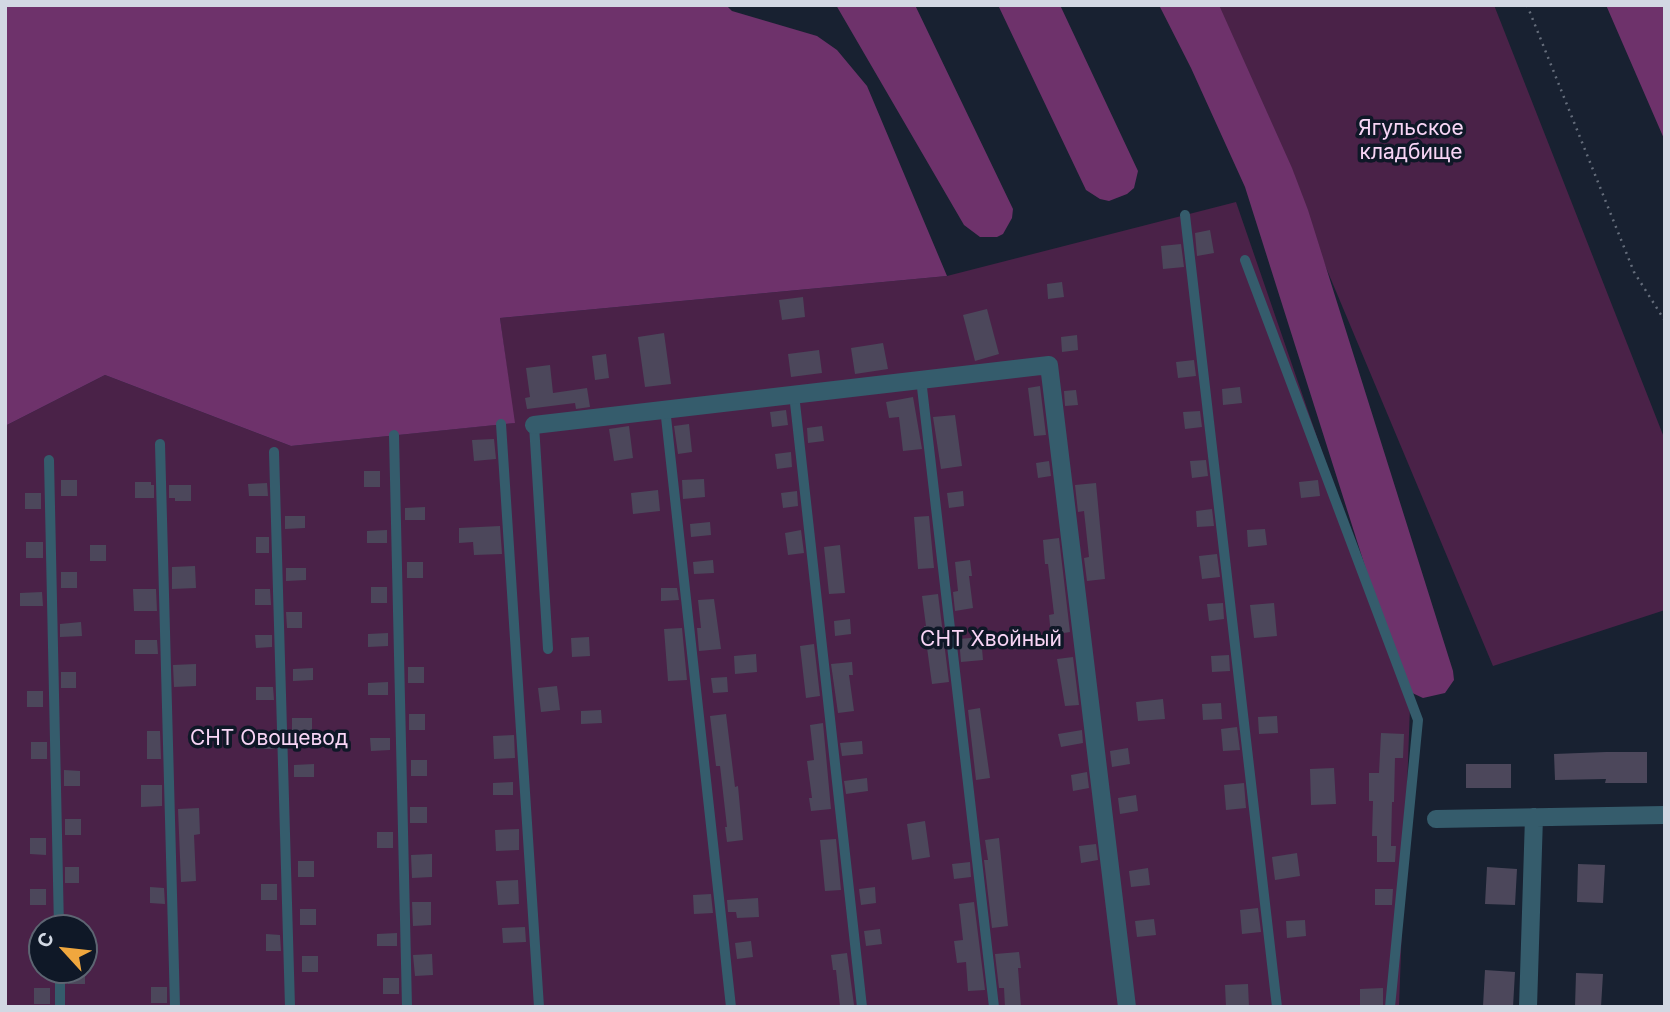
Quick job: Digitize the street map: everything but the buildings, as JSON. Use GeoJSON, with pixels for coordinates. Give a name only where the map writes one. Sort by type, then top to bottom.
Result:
{"type":"FeatureCollection","features":[{"type":"Feature","properties":{"kind":"street"},"geometry":{"type":"LineString","coordinates":[[534,425],[1049,365],[1127,1007]]}},
{"type":"Feature","properties":{"kind":"street"},"geometry":{"type":"LineString","coordinates":[[1436,819],[1665,815]]}},
{"type":"Feature","properties":{"kind":"street"},"geometry":{"type":"LineString","coordinates":[[1528,1007],[1534,817]]}},
{"type":"Feature","properties":{"kind":"lane"},"geometry":{"type":"LineString","coordinates":[[1185,215],[1277,1007]]}},
{"type":"Feature","properties":{"kind":"lane"},"geometry":{"type":"LineString","coordinates":[[1245,260],[1418,720],[1390,1007]]}},
{"type":"Feature","properties":{"kind":"lane"},"geometry":{"type":"LineString","coordinates":[[921,379],[994,1007]]}},
{"type":"Feature","properties":{"kind":"lane"},"geometry":{"type":"LineString","coordinates":[[794,394],[862,1007]]}},
{"type":"Feature","properties":{"kind":"lane"},"geometry":{"type":"LineString","coordinates":[[665,408],[731,1007]]}},
{"type":"Feature","properties":{"kind":"lane"},"geometry":{"type":"LineString","coordinates":[[502,424],[539,1007]]}},
{"type":"Feature","properties":{"kind":"lane"},"geometry":{"type":"LineString","coordinates":[[534,425],[548,649]]}},
{"type":"Feature","properties":{"kind":"lane"},"geometry":{"type":"LineString","coordinates":[[394,435],[407,1007]]}},
{"type":"Feature","properties":{"kind":"lane"},"geometry":{"type":"LineString","coordinates":[[160,444],[175,1007]]}},
{"type":"Feature","properties":{"kind":"lane"},"geometry":{"type":"LineString","coordinates":[[274,452],[289,1007]]}},
{"type":"Feature","properties":{"kind":"lane"},"geometry":{"type":"LineString","coordinates":[[49,460],[59,914]]}},
{"type":"Feature","properties":{"kind":"lane"},"geometry":{"type":"LineString","coordinates":[[60,984],[60,1007]]}},
{"type":"Feature","properties":{"kind":"path"},"geometry":{"type":"LineString","coordinates":[[1527,5],[1634,272],[1665,321]]}},
{"type":"Feature","properties":{"kind":"green space","name":"Ягульское кладбище"},"geometry":{"type":"Polygon","coordinates":[[[1216,5],[1494,5],[1665,440],[1665,610],[1493,666],[1216,5]]]}},
{"type":"Feature","properties":{"kind":"green space","name":"СНТ Хвойный"},"geometry":{"type":"Polygon","coordinates":[[[1236,202],[1410,707],[1399,1007],[5,1007],[5,426],[105,375],[291,446],[514,423],[500,318],[947,276],[1236,202]]]}},
{"type":"Feature","properties":{"kind":"shaded area"},"geometry":{"type":"Polygon","coordinates":[[[5,5],[726,5],[732,11],[817,36],[837,50],[867,86],[947,276],[500,318],[515,423],[291,446],[105,375],[5,426],[5,5]]]}},
{"type":"Feature","properties":{"kind":"shaded area"},"geometry":{"type":"Polygon","coordinates":[[[836,5],[915,5],[1013,209],[1012,218],[1003,234],[997,237],[980,237],[964,225],[836,5]]]}},
{"type":"Feature","properties":{"kind":"shaded area"},"geometry":{"type":"Polygon","coordinates":[[[998,5],[1060,5],[1138,171],[1134,188],[1127,194],[1109,201],[1086,190],[998,5]]]}},
{"type":"Feature","properties":{"kind":"shaded area"},"geometry":{"type":"Polygon","coordinates":[[[1159,5],[1219,5],[1292,168],[1308,210],[1453,671],[1454,680],[1445,693],[1423,698],[1408,691],[1400,677],[1245,187],[1159,5]]]}},
{"type":"Feature","properties":{"kind":"shaded area"},"geometry":{"type":"Polygon","coordinates":[[[1606,5],[1665,5],[1665,141],[1606,5]]]}},
{"type":"Feature","properties":{"kind":"park label","name":"СНТ Овощевод"},"geometry":{"type":"Point","coordinates":[269,739]}}]}
